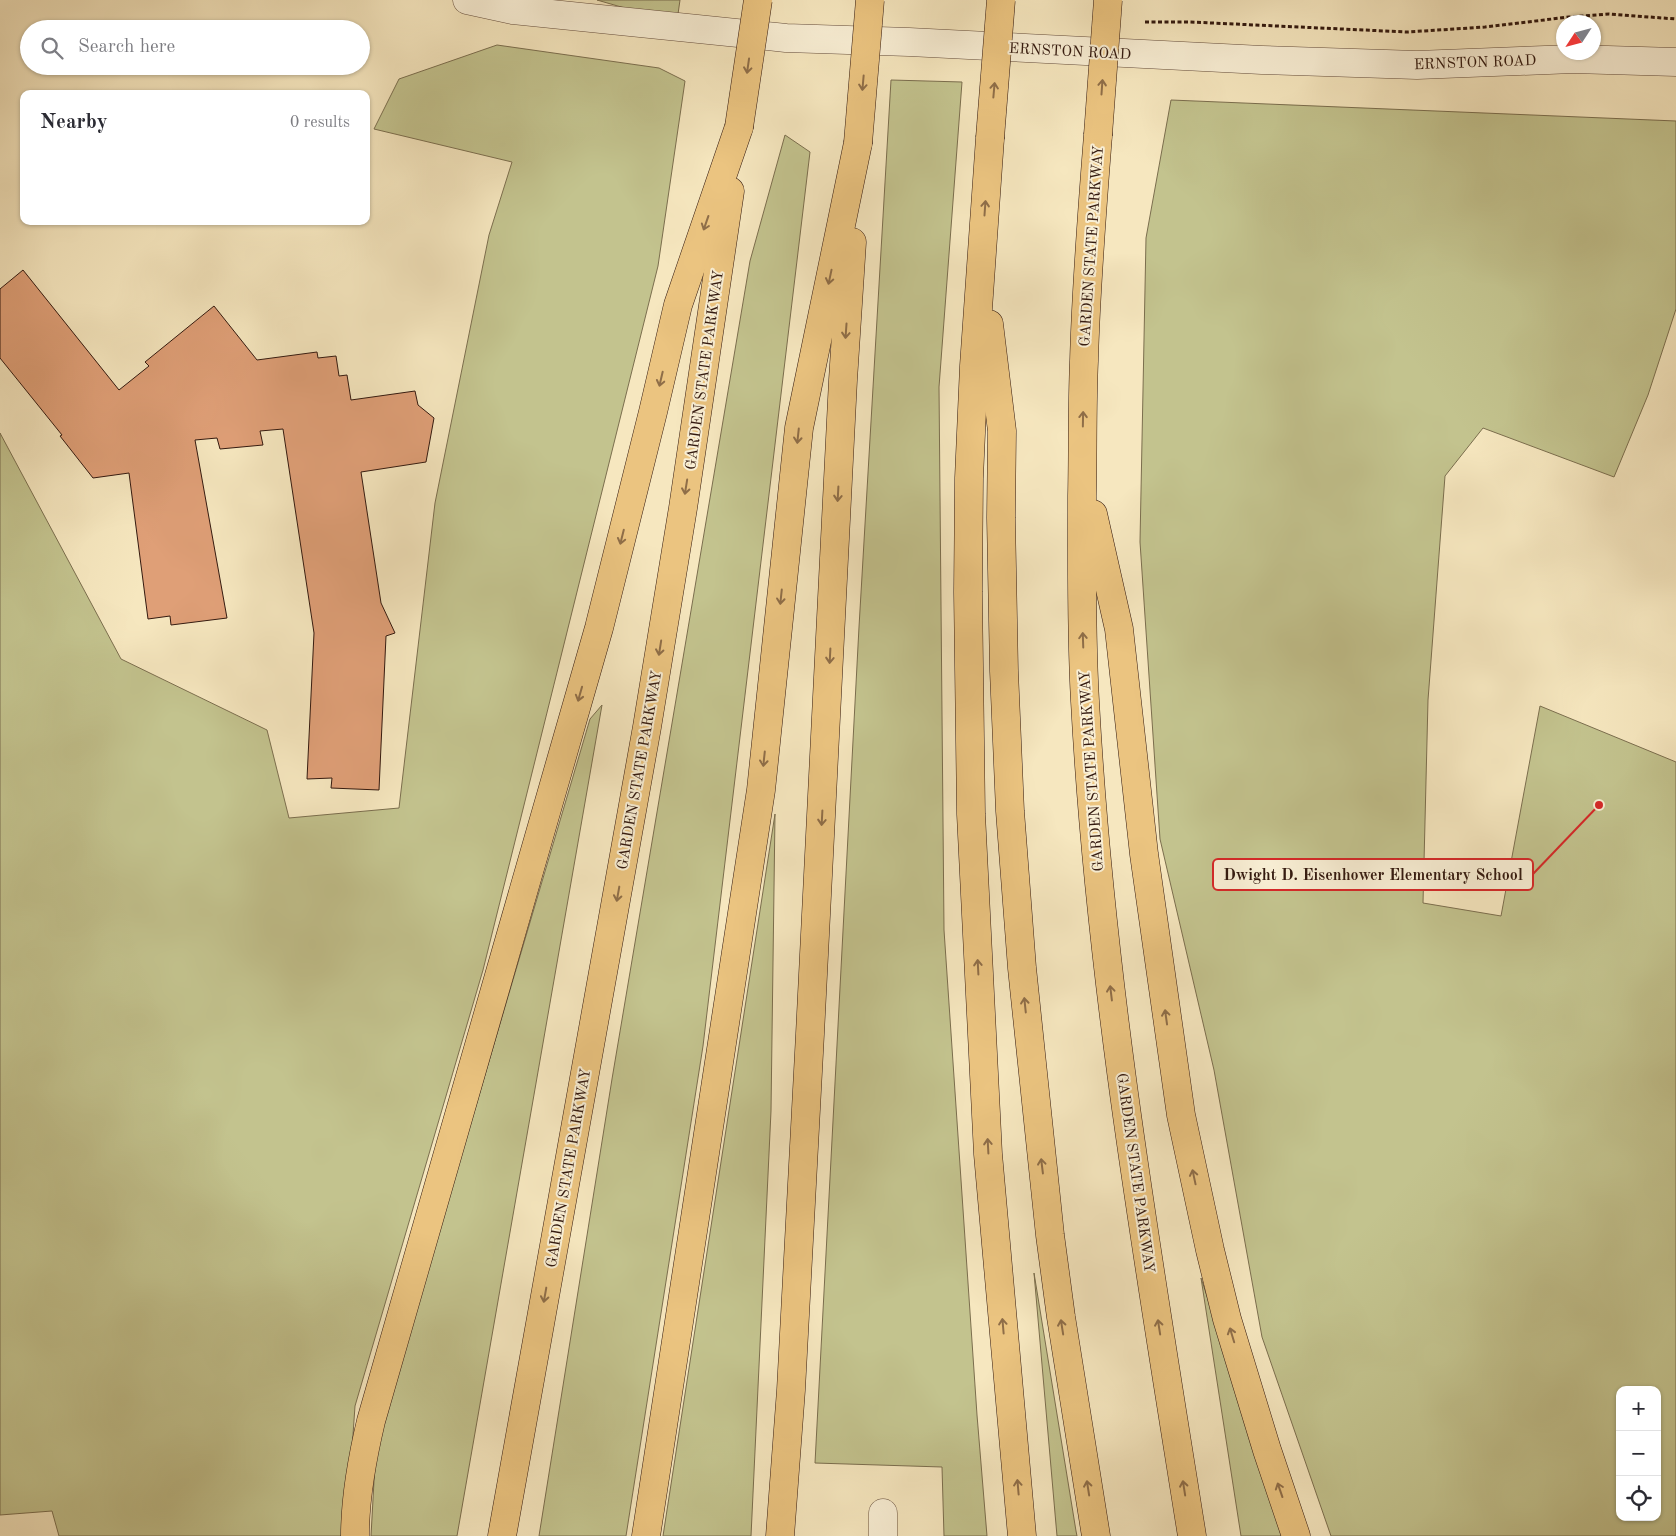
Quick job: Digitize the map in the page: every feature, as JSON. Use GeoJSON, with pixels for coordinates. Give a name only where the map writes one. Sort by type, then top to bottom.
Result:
{"type":"FeatureCollection","features":[{"type":"Feature","properties":{"kind":"highway","name":"GARDEN STATE PARKWAY"},"geometry":{"type":"LineString","coordinates":[[502,1536],[644,745],[685,498],[758,0]]}},
{"type":"Feature","properties":{"kind":"highway"},"geometry":{"type":"LineString","coordinates":[[780,1536],[796,1293],[843,380],[858,143],[870,0]]}},
{"type":"Feature","properties":{"kind":"highway"},"geometry":{"type":"LineString","coordinates":[[1001,0],[981,256],[969,478],[968,610],[971,814],[988,1154],[1022,1536]]}},
{"type":"Feature","properties":{"kind":"highway","name":"GARDEN STATE PARKWAY"},"geometry":{"type":"LineString","coordinates":[[1108,0],[1089,254],[1084,363],[1082,587],[1085,699],[1092,813],[1103,921],[1132,1149],[1192,1536]]}},
{"type":"Feature","properties":{"kind":"highway"},"geometry":{"type":"LineString","coordinates":[[355,1536],[358,1488],[370,1421],[599,628],[654,412],[678,305],[739,128]]}},
{"type":"Feature","properties":{"kind":"highway"},"geometry":{"type":"LineString","coordinates":[[646,1536],[761,790],[799,428],[858,143]]}},
{"type":"Feature","properties":{"kind":"highway"},"geometry":{"type":"LineString","coordinates":[[981,256],[1002,431],[1001,527],[1004,671],[1010,810],[1022,968],[1050,1235],[1061,1317],[1096,1536]]}},
{"type":"Feature","properties":{"kind":"highway"},"geometry":{"type":"LineString","coordinates":[[1083,468],[1119,629],[1144,854],[1181,1115],[1227,1319],[1267,1450],[1296,1536]]}},
{"type":"Feature","properties":{"kind":"street","name":"ERNSTON ROAD"},"geometry":{"type":"LineString","coordinates":[[467,0],[513,10],[786,38],[1407,65],[1573,59],[1676,62]]}},
{"type":"Feature","properties":{"kind":"path"},"geometry":{"type":"LineString","coordinates":[[1141,22],[1190,22],[1407,32],[1485,27],[1609,14],[1676,19]]}},
{"type":"Feature","properties":{"kind":"green space"},"geometry":{"type":"Polygon","coordinates":[[[597,0],[680,0],[678,14],[635,11],[597,0]]]}},
{"type":"Feature","properties":{"kind":"green space"},"geometry":{"type":"Polygon","coordinates":[[[497,45],[659,68],[685,81],[658,266],[483,970],[355,1406],[346,1536],[59,1536],[52,1511],[0,1515],[0,433],[121,659],[267,730],[289,818],[399,808],[435,503],[489,235],[512,162],[374,129],[399,79],[497,45]]]}},
{"type":"Feature","properties":{"kind":"green space"},"geometry":{"type":"Polygon","coordinates":[[[891,80],[962,82],[939,387],[944,930],[987,1536],[944,1536],[942,1467],[815,1463],[859,627],[891,80]]]}},
{"type":"Feature","properties":{"kind":"green space"},"geometry":{"type":"Polygon","coordinates":[[[1171,100],[1676,121],[1676,309],[1648,395],[1614,477],[1483,428],[1445,476],[1428,700],[1423,903],[1501,916],[1540,706],[1676,762],[1676,1536],[1331,1536],[1262,1337],[1214,1070],[1160,839],[1140,542],[1146,238],[1171,100]]]}},
{"type":"Feature","properties":{"kind":"green space"},"geometry":{"type":"Polygon","coordinates":[[[785,135],[810,152],[703,1046],[626,1536],[539,1536],[612,1079],[750,261],[785,135]]]}},
{"type":"Feature","properties":{"kind":"green space"},"geometry":{"type":"Polygon","coordinates":[[[602,705],[457,1536],[371,1536],[376,1444],[590,719],[602,705]]]}},
{"type":"Feature","properties":{"kind":"green space"},"geometry":{"type":"Polygon","coordinates":[[[775,814],[771,1111],[751,1536],[663,1536],[775,814]]]}},
{"type":"Feature","properties":{"kind":"green space"},"geometry":{"type":"Polygon","coordinates":[[[1034,1273],[1076,1531],[1077,1536],[1057,1536],[1034,1273]]]}},
{"type":"Feature","properties":{"kind":"green space"},"geometry":{"type":"Polygon","coordinates":[[[1201,1278],[1285,1536],[1241,1536],[1201,1278]]]}},
{"type":"Feature","properties":{"kind":"building"},"geometry":{"type":"Polygon","coordinates":[[[23,270],[119,390],[149,366],[145,362],[214,306],[257,360],[317,352],[318,358],[336,356],[339,376],[347,375],[351,400],[415,391],[418,405],[434,418],[426,462],[361,472],[381,603],[395,633],[386,636],[379,790],[331,788],[332,778],[307,779],[314,633],[283,429],[260,431],[263,445],[220,449],[217,438],[195,440],[227,618],[171,625],[170,616],[148,619],[129,473],[93,478],[60,436],[62,435],[0,358],[0,289],[23,270]]]}},
{"type":"Feature","properties":{"kind":"place","name":"Dwight D. Eisenhower Elementary School"},"geometry":{"type":"Point","coordinates":[1599,805]}}]}
